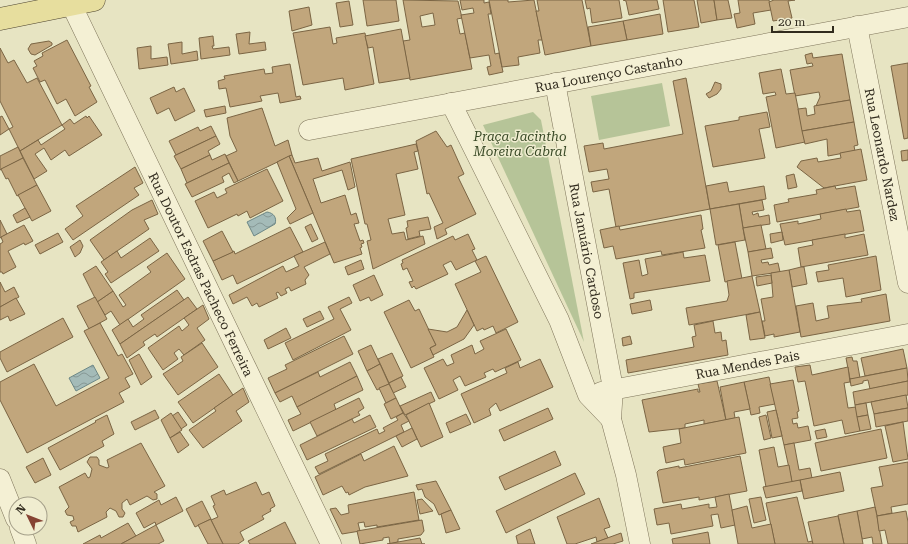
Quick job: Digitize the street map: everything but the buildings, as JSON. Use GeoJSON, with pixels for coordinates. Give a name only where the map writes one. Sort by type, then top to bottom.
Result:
{"type":"FeatureCollection","features":[{"type":"Feature","properties":{"kind":"main road"},"geometry":{"type":"LineString","coordinates":[[0,19],[94,0]]}},
{"type":"Feature","properties":{"kind":"street","name":"Rua Doutor Esdras Pacheco Ferreira"},"geometry":{"type":"LineString","coordinates":[[71,4],[331,544]]}},
{"type":"Feature","properties":{"kind":"street","name":"Rua Lourenço Castanho"},"geometry":{"type":"LineString","coordinates":[[309,130],[908,17]]}},
{"type":"Feature","properties":{"kind":"street","name":"Rua Leonardo Nardez"},"geometry":{"type":"LineString","coordinates":[[857,26],[908,283]]}},
{"type":"Feature","properties":{"kind":"street","name":"Rua Januário Cardoso"},"geometry":{"type":"LineString","coordinates":[[555,83],[613,388],[611,419],[626,475],[640,544]]}},
{"type":"Feature","properties":{"kind":"street"},"geometry":{"type":"LineString","coordinates":[[451,103],[559,320],[588,395]]}},
{"type":"Feature","properties":{"kind":"street","name":"Rua Mendes Pais"},"geometry":{"type":"LineString","coordinates":[[588,395],[613,388],[908,334]]}},
{"type":"Feature","properties":{"kind":"street","name":"Rua Januário Cardoso"},"geometry":{"type":"LineString","coordinates":[[588,395],[611,419]]}},
{"type":"Feature","properties":{"kind":"street"},"geometry":{"type":"LineString","coordinates":[[0,480],[8,500]]}},
{"type":"Feature","properties":{"kind":"green space"},"geometry":{"type":"Polygon","coordinates":[[[662,83],[670,126],[599,140],[591,96],[662,83]]]}},
{"type":"Feature","properties":{"kind":"green space","name":"Praça Jacintho Moreira Cabral"},"geometry":{"type":"Polygon","coordinates":[[[533,112],[541,120],[584,342],[483,125],[533,112]]]}},
{"type":"Feature","properties":{"kind":"water"},"geometry":{"type":"Polygon","coordinates":[[[267,212],[274,216],[276,220],[275,224],[254,236],[247,222],[267,212]]]}},
{"type":"Feature","properties":{"kind":"water"},"geometry":{"type":"Polygon","coordinates":[[[93,365],[100,378],[76,391],[69,378],[93,365]]]}}]}
